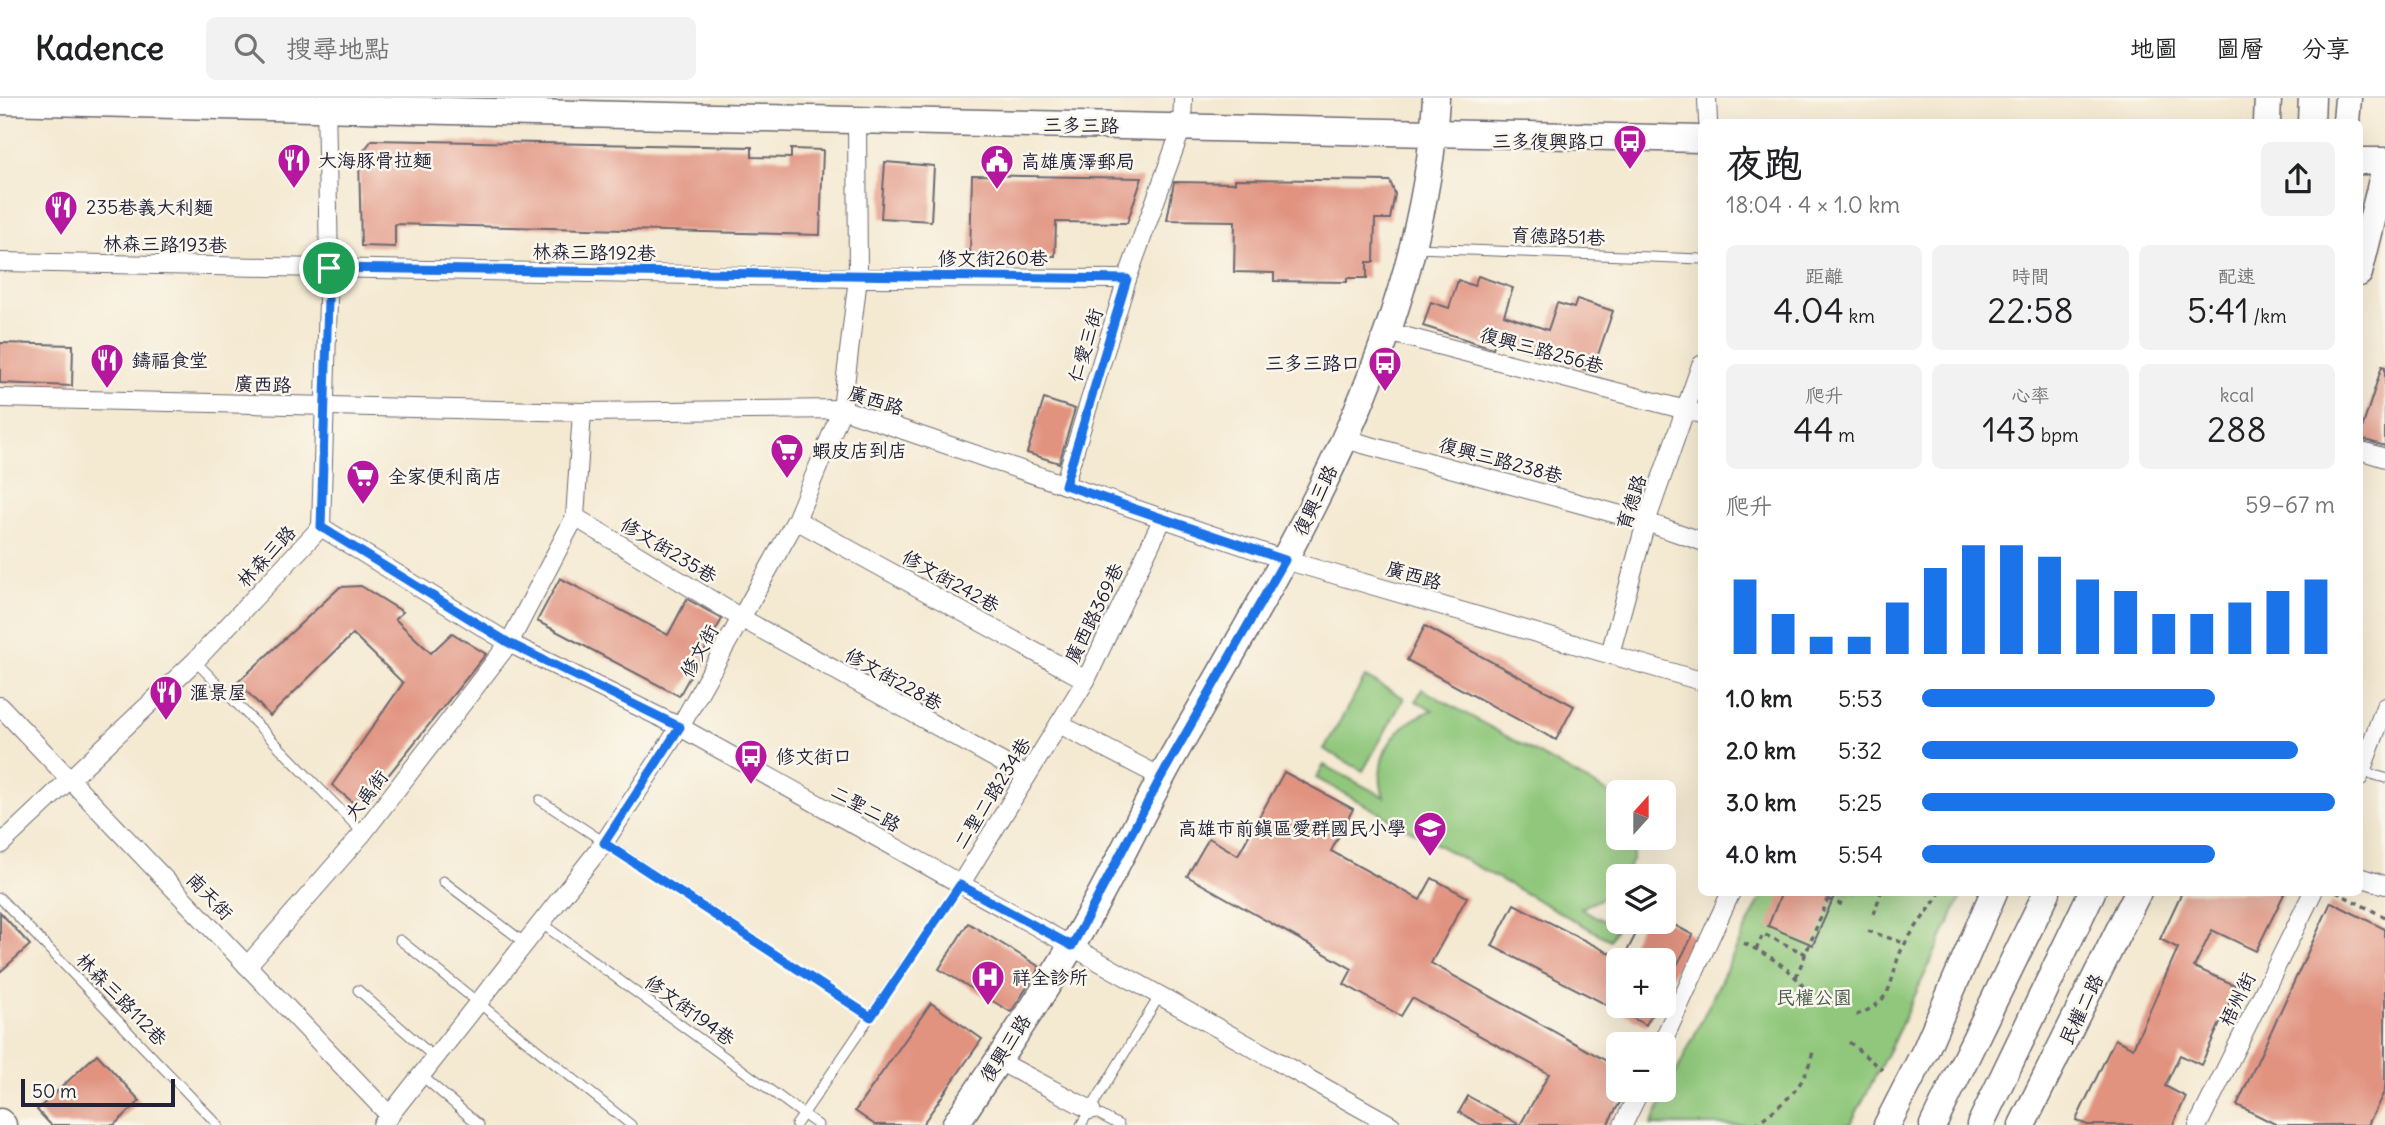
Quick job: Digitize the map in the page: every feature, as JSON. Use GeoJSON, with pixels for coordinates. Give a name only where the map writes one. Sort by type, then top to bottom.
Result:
{"type":"FeatureCollection","features":[{"type":"Feature","properties":{"kind":"street","name":"仁愛三街"},"geometry":{"type":"LineString","coordinates":[[1065,485],[1127,279],[1182,127],[1183,98]]}},
{"type":"Feature","properties":{"kind":"street","name":"復興三路"},"geometry":{"type":"LineString","coordinates":[[955,1125],[1072,946],[1161,777],[1285,560],[1345,439],[1388,332],[1414,248],[1434,134],[1436,98]]}},
{"type":"Feature","properties":{"kind":"street"},"geometry":{"type":"LineString","coordinates":[[1707,98],[1708,119]]}},
{"type":"Feature","properties":{"kind":"street"},"geometry":{"type":"LineString","coordinates":[[2267,119],[2268,98]]}},
{"type":"Feature","properties":{"kind":"street"},"geometry":{"type":"LineString","coordinates":[[2311,119],[2312,98]]}},
{"type":"Feature","properties":{"kind":"street"},"geometry":{"type":"LineString","coordinates":[[2346,119],[2348,98]]}},
{"type":"Feature","properties":{"kind":"street","name":"三多三路"},"geometry":{"type":"LineString","coordinates":[[0,101],[753,108],[857,120],[1698,139]]}},
{"type":"Feature","properties":{"kind":"street","name":"林森三路"},"geometry":{"type":"LineString","coordinates":[[0,845],[195,661],[321,527],[329,268],[326,103]]}},
{"type":"Feature","properties":{"kind":"street","name":"修文街"},"geometry":{"type":"LineString","coordinates":[[386,1120],[604,843],[680,727],[796,520],[842,409],[858,278],[857,120]]}},
{"type":"Feature","properties":{"kind":"street"},"geometry":{"type":"LineString","coordinates":[[2363,160],[2385,161]]}},
{"type":"Feature","properties":{"kind":"street"},"geometry":{"type":"LineString","coordinates":[[2363,257],[2385,168]]}},
{"type":"Feature","properties":{"kind":"street","name":"林森三路193巷"},"geometry":{"type":"LineString","coordinates":[[0,262],[329,268]]}},
{"type":"Feature","properties":{"kind":"street","name":"林森三路192巷"},"geometry":{"type":"LineString","coordinates":[[329,268],[858,278]]}},
{"type":"Feature","properties":{"kind":"street","name":"修文街260巷"},"geometry":{"type":"LineString","coordinates":[[858,278],[1127,279]]}},
{"type":"Feature","properties":{"kind":"street","name":"復興三路256巷"},"geometry":{"type":"LineString","coordinates":[[1388,332],[1693,411]]}},
{"type":"Feature","properties":{"kind":"street","name":"育德路"},"geometry":{"type":"LineString","coordinates":[[1610,654],[1646,522],[1693,411],[1698,382]]}},
{"type":"Feature","properties":{"kind":"street","name":"廣西路"},"geometry":{"type":"LineString","coordinates":[[0,398],[582,412],[842,409],[1285,560],[1698,680]]}},
{"type":"Feature","properties":{"kind":"street"},"geometry":{"type":"LineString","coordinates":[[575,517],[582,412]]}},
{"type":"Feature","properties":{"kind":"street","name":"復興三路238巷"},"geometry":{"type":"LineString","coordinates":[[1345,439],[1646,522],[1698,540]]}},
{"type":"Feature","properties":{"kind":"street"},"geometry":{"type":"LineString","coordinates":[[2363,451],[2385,458]]}},
{"type":"Feature","properties":{"kind":"street","name":"修文街235巷"},"geometry":{"type":"LineString","coordinates":[[575,517],[741,618]]}},
{"type":"Feature","properties":{"kind":"street","name":"大禹街"},"geometry":{"type":"LineString","coordinates":[[247,966],[363,833],[509,643],[575,517]]}},
{"type":"Feature","properties":{"kind":"street","name":"廣西路369巷"},"geometry":{"type":"LineString","coordinates":[[1059,723],[1086,680],[1163,518]]}},
{"type":"Feature","properties":{"kind":"street","name":"修文街242巷"},"geometry":{"type":"LineString","coordinates":[[796,520],[1086,680]]}},
{"type":"Feature","properties":{"kind":"street","name":"二聖二路"},"geometry":{"type":"LineString","coordinates":[[321,527],[509,643],[680,727],[1391,1125]]}},
{"type":"Feature","properties":{"kind":"street","name":"修文街228巷"},"geometry":{"type":"LineString","coordinates":[[741,618],[1027,776]]}},
{"type":"Feature","properties":{"kind":"street","name":"南天街"},"geometry":{"type":"LineString","coordinates":[[0,706],[247,966],[386,1120]]}},
{"type":"Feature","properties":{"kind":"street"},"geometry":{"type":"LineString","coordinates":[[2363,766],[2385,707]]}},
{"type":"Feature","properties":{"kind":"street"},"geometry":{"type":"LineString","coordinates":[[1059,723],[1161,777]]}},
{"type":"Feature","properties":{"kind":"street","name":"二聖二路234巷"},"geometry":{"type":"LineString","coordinates":[[960,885],[1059,723]]}},
{"type":"Feature","properties":{"kind":"street"},"geometry":{"type":"LineString","coordinates":[[2363,878],[2385,885]]}},
{"type":"Feature","properties":{"kind":"street"},"geometry":{"type":"LineString","coordinates":[[1667,1032],[1729,896]]}},
{"type":"Feature","properties":{"kind":"street"},"geometry":{"type":"LineString","coordinates":[[1887,1125],[1926,1049],[1992,896]]}},
{"type":"Feature","properties":{"kind":"street"},"geometry":{"type":"LineString","coordinates":[[1933,1125],[2045,896]]}},
{"type":"Feature","properties":{"kind":"street","name":"民權二路"},"geometry":{"type":"LineString","coordinates":[[1980,1125],[2090,896]]}},
{"type":"Feature","properties":{"kind":"street","name":"民權二路"},"geometry":{"type":"LineString","coordinates":[[2022,1125],[2136,896]]}},
{"type":"Feature","properties":{"kind":"street","name":"梧州街"},"geometry":{"type":"LineString","coordinates":[[2200,1124],[2311,896]]}},
{"type":"Feature","properties":{"kind":"street"},"geometry":{"type":"LineString","coordinates":[[997,1060],[1091,1110]]}},
{"type":"Feature","properties":{"kind":"street"},"geometry":{"type":"LineString","coordinates":[[1623,1125],[1634,1102]]}},
{"type":"Feature","properties":{"kind":"lane","name":"育德路51巷"},"geometry":{"type":"LineString","coordinates":[[1414,248],[1698,259]]}},
{"type":"Feature","properties":{"kind":"lane"},"geometry":{"type":"LineString","coordinates":[[195,661],[363,833]]}},
{"type":"Feature","properties":{"kind":"lane"},"geometry":{"type":"LineString","coordinates":[[2363,774],[2385,778]]}},
{"type":"Feature","properties":{"kind":"lane"},"geometry":{"type":"LineString","coordinates":[[540,800],[871,1017]]}},
{"type":"Feature","properties":{"kind":"lane"},"geometry":{"type":"LineString","coordinates":[[443,881],[525,943]]}},
{"type":"Feature","properties":{"kind":"lane"},"geometry":{"type":"LineString","coordinates":[[796,1125],[960,885]]}},
{"type":"Feature","properties":{"kind":"lane","name":"林森三路112巷"},"geometry":{"type":"LineString","coordinates":[[0,898],[218,1125]]}},
{"type":"Feature","properties":{"kind":"lane","name":"修文街194巷"},"geometry":{"type":"LineString","coordinates":[[541,923],[818,1125]]}},
{"type":"Feature","properties":{"kind":"lane"},"geometry":{"type":"LineString","coordinates":[[400,940],[631,1125]]}},
{"type":"Feature","properties":{"kind":"lane"},"geometry":{"type":"LineString","coordinates":[[358,989],[435,1058]]}},
{"type":"Feature","properties":{"kind":"lane"},"geometry":{"type":"LineString","coordinates":[[1081,1125],[1160,995]]}},
{"type":"Feature","properties":{"kind":"lane"},"geometry":{"type":"LineString","coordinates":[[421,1075],[479,1125]]}},
{"type":"Feature","properties":{"kind":"lane"},"geometry":{"type":"LineString","coordinates":[[1091,1110],[1119,1125]]}},
{"type":"Feature","properties":{"kind":"path"},"geometry":{"type":"LineString","coordinates":[[1796,977],[1829,896]]}},
{"type":"Feature","properties":{"kind":"path"},"geometry":{"type":"LineString","coordinates":[[1874,914],[1880,896]]}},
{"type":"Feature","properties":{"kind":"path"},"geometry":{"type":"LineString","coordinates":[[1856,1015],[1875,1009],[1894,980],[1905,943],[1921,924],[1938,896]]}},
{"type":"Feature","properties":{"kind":"path"},"geometry":{"type":"LineString","coordinates":[[2344,896],[2385,917]]}},
{"type":"Feature","properties":{"kind":"path"},"geometry":{"type":"LineString","coordinates":[[1828,899],[1845,906]]}},
{"type":"Feature","properties":{"kind":"path"},"geometry":{"type":"LineString","coordinates":[[1868,931],[1905,943]]}},
{"type":"Feature","properties":{"kind":"path"},"geometry":{"type":"LineString","coordinates":[[1756,950],[1763,934],[1806,954]]}},
{"type":"Feature","properties":{"kind":"path"},"geometry":{"type":"LineString","coordinates":[[1744,943],[1778,961],[1796,977],[1810,998]]}},
{"type":"Feature","properties":{"kind":"path"},"geometry":{"type":"LineString","coordinates":[[1849,1042],[1882,1070]]}},
{"type":"Feature","properties":{"kind":"path"},"geometry":{"type":"LineString","coordinates":[[1755,1125],[1784,1102],[1806,1078],[1814,1048]]}},
{"type":"Feature","properties":{"kind":"green space"},"geometry":{"type":"Polygon","coordinates":[[[1365,677],[1404,698],[1363,771],[1324,749],[1365,677]]]}},
{"type":"Feature","properties":{"kind":"green space"},"geometry":{"type":"Polygon","coordinates":[[[1422,689],[1606,792],[1606,850],[1633,850],[1633,857],[1630,864],[1606,864],[1606,896],[1581,908],[1606,922],[1606,934],[1613,934],[1610,940],[1316,778],[1324,765],[1384,797],[1381,768],[1389,743],[1407,724],[1433,710],[1416,701],[1422,689]]]}},
{"type":"Feature","properties":{"kind":"green space","name":"民權公園"},"geometry":{"type":"Polygon","coordinates":[[[1762,896],[1962,896],[1892,1044],[1850,1125],[1651,1125],[1662,1102],[1676,1102],[1676,1073],[1762,896]]]}},
{"type":"Feature","properties":{"kind":"building"},"geometry":{"type":"Polygon","coordinates":[[[372,140],[752,147],[752,157],[791,158],[791,149],[823,150],[820,235],[395,224],[395,247],[361,246],[359,157],[372,140]]]}},
{"type":"Feature","properties":{"kind":"building"},"geometry":{"type":"Polygon","coordinates":[[[885,162],[934,166],[931,221],[881,218],[885,162]]]}},
{"type":"Feature","properties":{"kind":"building"},"geometry":{"type":"Polygon","coordinates":[[[972,175],[1142,178],[1127,223],[1056,222],[1055,256],[970,254],[972,175]]]}},
{"type":"Feature","properties":{"kind":"building"},"geometry":{"type":"Polygon","coordinates":[[[1235,179],[1390,181],[1395,194],[1390,219],[1375,219],[1374,262],[1367,262],[1367,278],[1347,278],[1347,282],[1274,281],[1274,273],[1234,272],[1235,221],[1167,220],[1174,182],[1235,183],[1235,179]]]}},
{"type":"Feature","properties":{"kind":"building"},"geometry":{"type":"Polygon","coordinates":[[[1478,276],[1513,288],[1504,315],[1548,330],[1557,303],[1574,308],[1577,299],[1613,311],[1592,372],[1496,340],[1493,348],[1423,326],[1431,302],[1449,308],[1458,280],[1474,286],[1478,276]]]}},
{"type":"Feature","properties":{"kind":"building"},"geometry":{"type":"Polygon","coordinates":[[[0,343],[73,345],[72,386],[0,383],[0,343]]]}},
{"type":"Feature","properties":{"kind":"building"},"geometry":{"type":"Polygon","coordinates":[[[2382,366],[2385,367],[2385,446],[2363,439],[2363,425],[2382,366]]]}},
{"type":"Feature","properties":{"kind":"building"},"geometry":{"type":"Polygon","coordinates":[[[1044,399],[1075,409],[1059,463],[1027,453],[1044,399]]]}},
{"type":"Feature","properties":{"kind":"building"},"geometry":{"type":"Polygon","coordinates":[[[560,578],[668,635],[687,599],[722,619],[679,696],[537,621],[560,578]]]}},
{"type":"Feature","properties":{"kind":"building"},"geometry":{"type":"Polygon","coordinates":[[[361,586],[403,612],[395,619],[431,653],[452,633],[486,654],[361,809],[332,785],[403,683],[353,634],[270,716],[238,682],[340,587],[361,586]]]}},
{"type":"Feature","properties":{"kind":"building"},"geometry":{"type":"Polygon","coordinates":[[[1425,626],[1574,706],[1556,740],[1407,660],[1425,626]]]}},
{"type":"Feature","properties":{"kind":"building"},"geometry":{"type":"Polygon","coordinates":[[[1284,772],[1353,809],[1331,851],[1420,900],[1432,878],[1467,897],[1431,963],[1606,1061],[1606,1102],[1620,1102],[1607,1125],[1520,1125],[1549,1074],[1412,998],[1401,1016],[1344,984],[1352,969],[1187,876],[1209,838],[1238,855],[1284,772]]]}},
{"type":"Feature","properties":{"kind":"building"},"geometry":{"type":"Polygon","coordinates":[[[1780,896],[1834,896],[1813,945],[1768,926],[1780,896]]]}},
{"type":"Feature","properties":{"kind":"building"},"geometry":{"type":"Polygon","coordinates":[[[2180,896],[2283,896],[2256,951],[2212,930],[2194,967],[2237,986],[2201,1065],[2180,1055],[2165,1086],[2186,1097],[2173,1125],[2087,1125],[2076,1120],[2115,1039],[2133,1048],[2178,948],[2160,939],[2180,896]]]}},
{"type":"Feature","properties":{"kind":"building"},"geometry":{"type":"Polygon","coordinates":[[[2331,902],[2385,929],[2385,1090],[2368,1125],[2277,1125],[2237,1105],[2331,902]]]}},
{"type":"Feature","properties":{"kind":"building"},"geometry":{"type":"Polygon","coordinates":[[[1514,904],[1606,951],[1606,1004],[1492,946],[1514,904]]]}},
{"type":"Feature","properties":{"kind":"building"},"geometry":{"type":"Polygon","coordinates":[[[0,912],[30,945],[0,972],[0,912]]]}},
{"type":"Feature","properties":{"kind":"building"},"geometry":{"type":"Polygon","coordinates":[[[968,923],[1040,967],[1011,1012],[939,969],[968,923]]]}},
{"type":"Feature","properties":{"kind":"building"},"geometry":{"type":"Polygon","coordinates":[[[1676,926],[1693,935],[1676,967],[1676,948],[1629,948],[1636,934],[1676,934],[1676,926]]]}},
{"type":"Feature","properties":{"kind":"building"},"geometry":{"type":"Polygon","coordinates":[[[931,1003],[982,1039],[922,1125],[875,1125],[855,1111],[931,1003]]]}},
{"type":"Feature","properties":{"kind":"building"},"geometry":{"type":"Polygon","coordinates":[[[1632,1018],[1650,1018],[1646,1025],[1632,1018]]]}},
{"type":"Feature","properties":{"kind":"building"},"geometry":{"type":"Polygon","coordinates":[[[97,1054],[140,1101],[114,1125],[51,1125],[37,1110],[97,1054]]]}},
{"type":"Feature","properties":{"kind":"building"},"geometry":{"type":"Polygon","coordinates":[[[1468,1096],[1520,1125],[1482,1125],[1459,1112],[1468,1096]]]}},
{"type":"Feature","properties":{"kind":"place","name":"三多復興路口"},"geometry":{"type":"Point","coordinates":[1630,171]}},
{"type":"Feature","properties":{"kind":"place","name":"大海豚骨拉麵"},"geometry":{"type":"Point","coordinates":[294,190]}},
{"type":"Feature","properties":{"kind":"place","name":"高雄廣澤郵局"},"geometry":{"type":"Point","coordinates":[997,191]}},
{"type":"Feature","properties":{"kind":"place","name":"235巷義大利麵"},"geometry":{"type":"Point","coordinates":[61,237]}},
{"type":"Feature","properties":{"kind":"place","name":"鑄福食堂"},"geometry":{"type":"Point","coordinates":[107,390]}},
{"type":"Feature","properties":{"kind":"place","name":"三多三路口"},"geometry":{"type":"Point","coordinates":[1385,393]}},
{"type":"Feature","properties":{"kind":"place","name":"蝦皮店到店"},"geometry":{"type":"Point","coordinates":[787,480]}},
{"type":"Feature","properties":{"kind":"place","name":"全家便利商店"},"geometry":{"type":"Point","coordinates":[363,506]}},
{"type":"Feature","properties":{"kind":"place","name":"滙景屋"},"geometry":{"type":"Point","coordinates":[166,722]}},
{"type":"Feature","properties":{"kind":"place","name":"修文街口"},"geometry":{"type":"Point","coordinates":[751,786]}},
{"type":"Feature","properties":{"kind":"place","name":"高雄市前鎮區愛群國民小學"},"geometry":{"type":"Point","coordinates":[1430,858]}},
{"type":"Feature","properties":{"kind":"place","name":"祥全診所"},"geometry":{"type":"Point","coordinates":[988,1007]}},
{"type":"Feature","properties":{"kind":"route"},"geometry":{"type":"LineString","coordinates":[[329,268],[858,278],[1127,279],[1065,485],[1285,560],[1161,777],[1072,946],[960,885],[871,1017],[604,843],[680,727],[509,643],[321,527],[329,268]]}}]}
